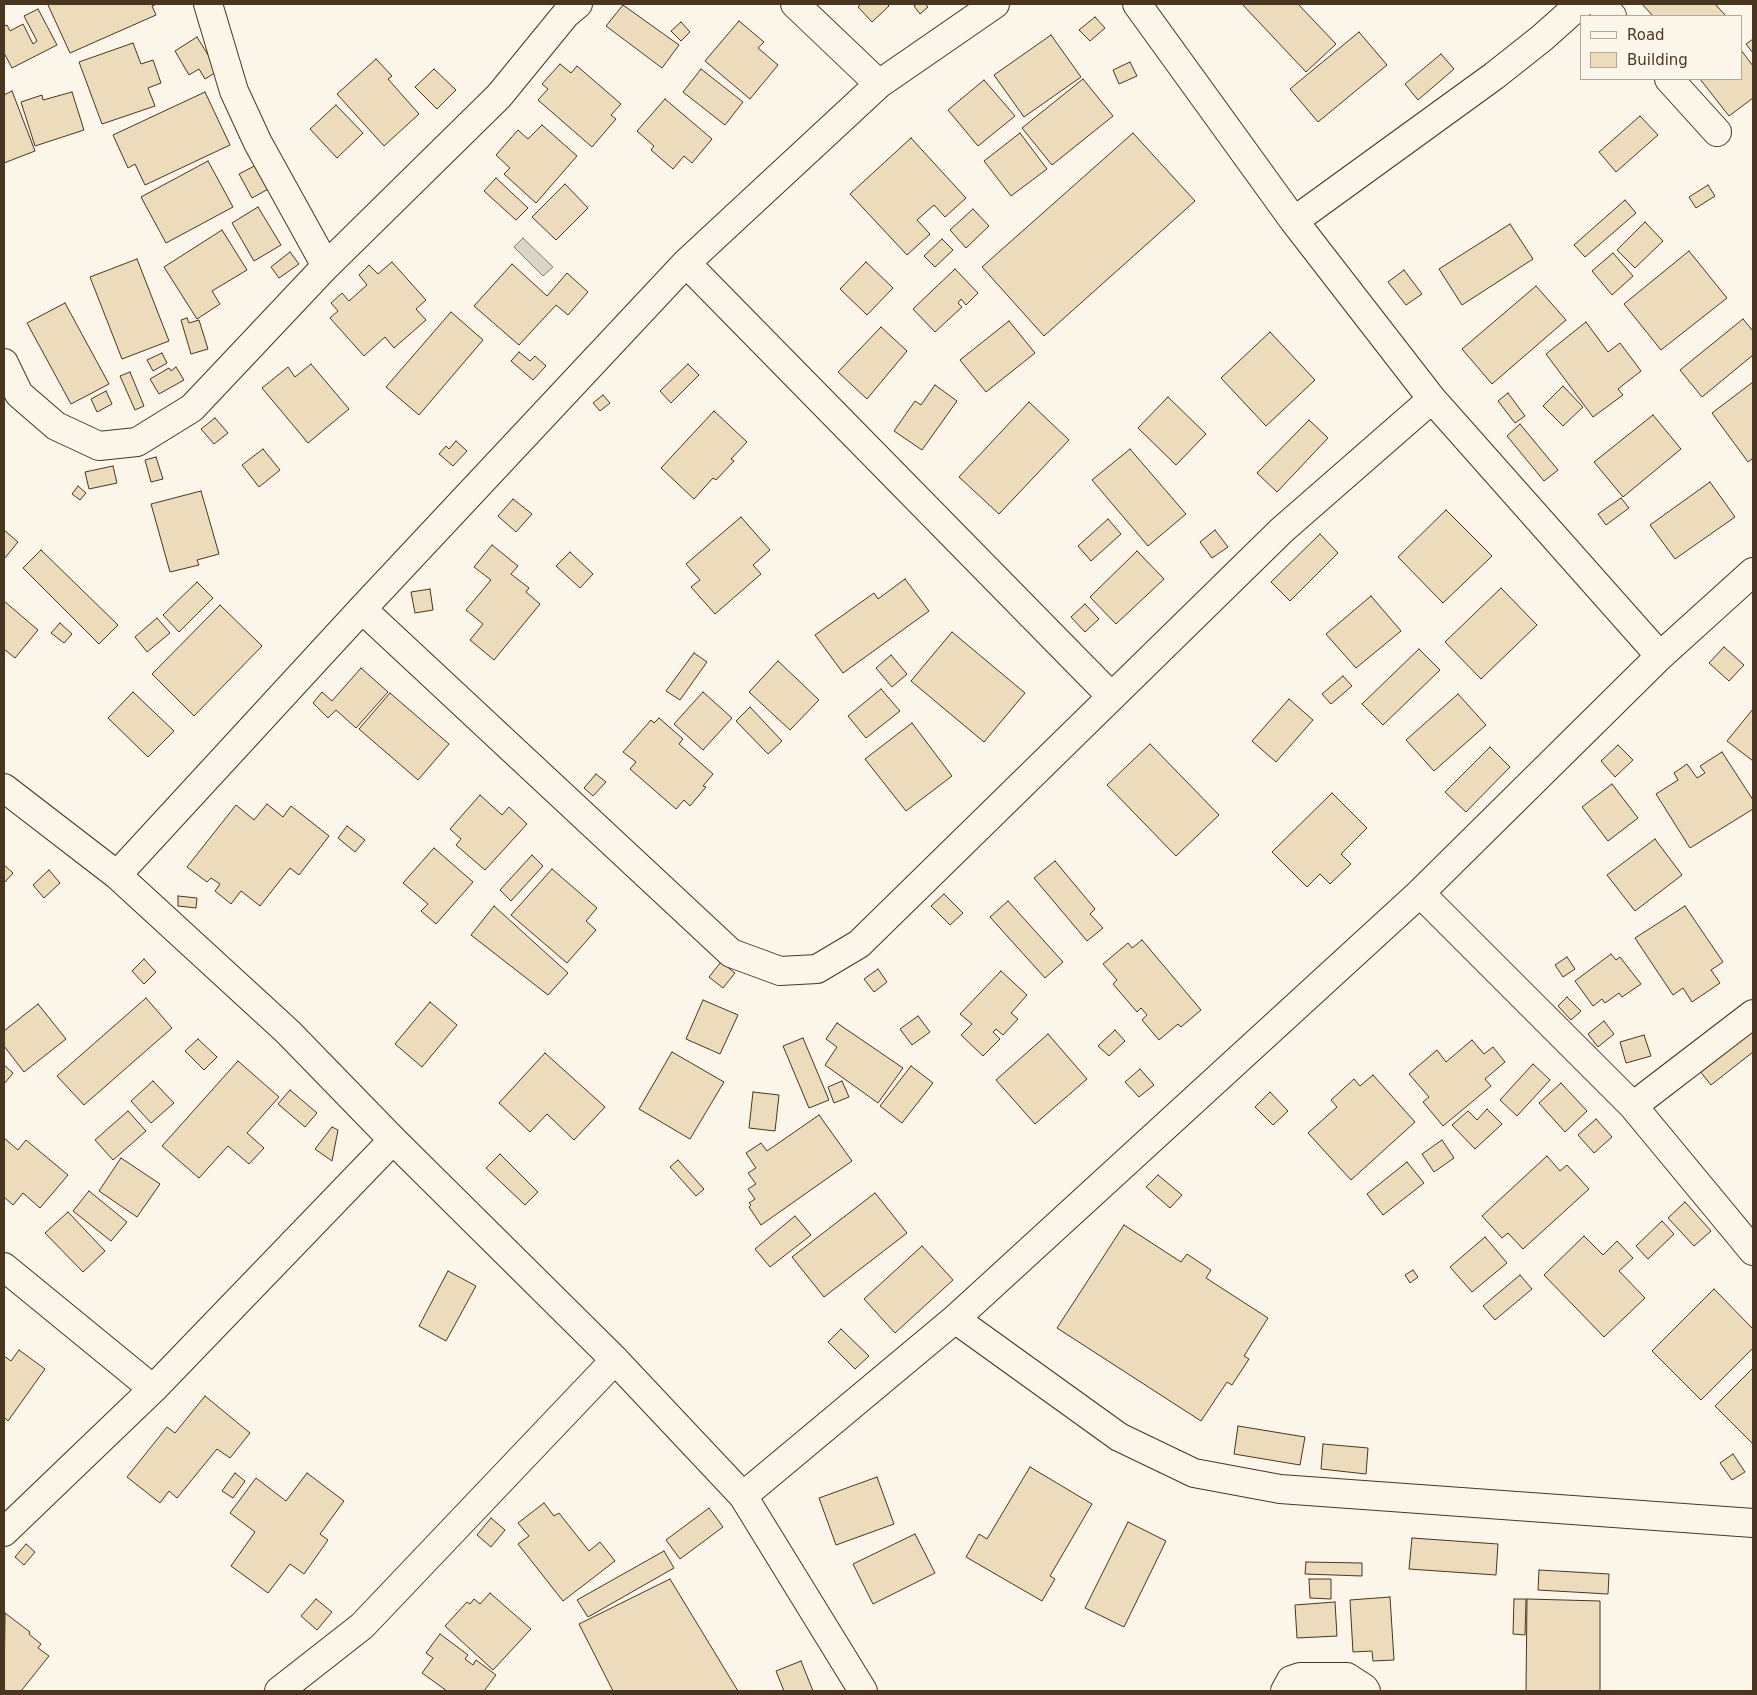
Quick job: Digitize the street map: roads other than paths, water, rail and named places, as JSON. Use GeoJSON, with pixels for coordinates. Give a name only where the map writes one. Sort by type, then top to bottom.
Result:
{"type":"FeatureCollection","features":[{"type":"Feature","properties":{"kind":"street"},"geometry":{"type":"LineString","coordinates":[[208,4],[234,90],[242,108],[258,143],[326,266]]}},
{"type":"Feature","properties":{"kind":"street"},"geometry":{"type":"LineString","coordinates":[[4,364],[19,394],[56,426],[99,446],[137,442],[192,408],[326,266],[499,96],[566,14],[578,4]]}},
{"type":"Feature","properties":{"kind":"street"},"geometry":{"type":"LineString","coordinates":[[795,4],[879,84]]}},
{"type":"Feature","properties":{"kind":"street"},"geometry":{"type":"LineString","coordinates":[[117,875],[362,609],[686,263],[879,84],[995,4]]}},
{"type":"Feature","properties":{"kind":"street"},"geometry":{"type":"LineString","coordinates":[[1137,4],[1294,221],[1432,399],[1660,656]]}},
{"type":"Feature","properties":{"kind":"street"},"geometry":{"type":"LineString","coordinates":[[1294,221],[1494,76],[1542,38],[1580,4]]}},
{"type":"Feature","properties":{"kind":"street"},"geometry":{"type":"LineString","coordinates":[[1600,4],[1611,15]]}},
{"type":"Feature","properties":{"kind":"street"},"geometry":{"type":"LineString","coordinates":[[1670,80],[1717,132]]}},
{"type":"Feature","properties":{"kind":"street"},"geometry":{"type":"LineString","coordinates":[[686,263],[1111,696]]}},
{"type":"Feature","properties":{"kind":"street"},"geometry":{"type":"LineString","coordinates":[[362,609],[731,953],[780,971],[817,969],[859,944],[1282,530],[1432,399]]}},
{"type":"Feature","properties":{"kind":"street"},"geometry":{"type":"LineString","coordinates":[[743,1496],[955,1319],[1420,893],[1660,656],[1753,572]]}},
{"type":"Feature","properties":{"kind":"street"},"geometry":{"type":"LineString","coordinates":[[4,788],[117,875],[288,1032],[393,1140],[615,1360],[743,1496],[863,1691]]}},
{"type":"Feature","properties":{"kind":"street"},"geometry":{"type":"LineString","coordinates":[[1420,893],[1633,1106],[1753,1251]]}},
{"type":"Feature","properties":{"kind":"street"},"geometry":{"type":"LineString","coordinates":[[1633,1106],[1753,1014]]}},
{"type":"Feature","properties":{"kind":"street"},"geometry":{"type":"LineString","coordinates":[[4,1532],[153,1389],[393,1140]]}},
{"type":"Feature","properties":{"kind":"street"},"geometry":{"type":"LineString","coordinates":[[4,1267],[153,1389]]}},
{"type":"Feature","properties":{"kind":"street"},"geometry":{"type":"LineString","coordinates":[[955,1319],[1119,1437],[1194,1473],[1280,1489],[1741,1522],[1753,1501]]}},
{"type":"Feature","properties":{"kind":"street"},"geometry":{"type":"LineString","coordinates":[[279,1691],[362,1626],[615,1360]]}},
{"type":"Feature","properties":{"kind":"street"},"geometry":{"type":"LineString","coordinates":[[1285,1691],[1290,1680],[1300,1677],[1347,1677],[1366,1691]]}}]}
